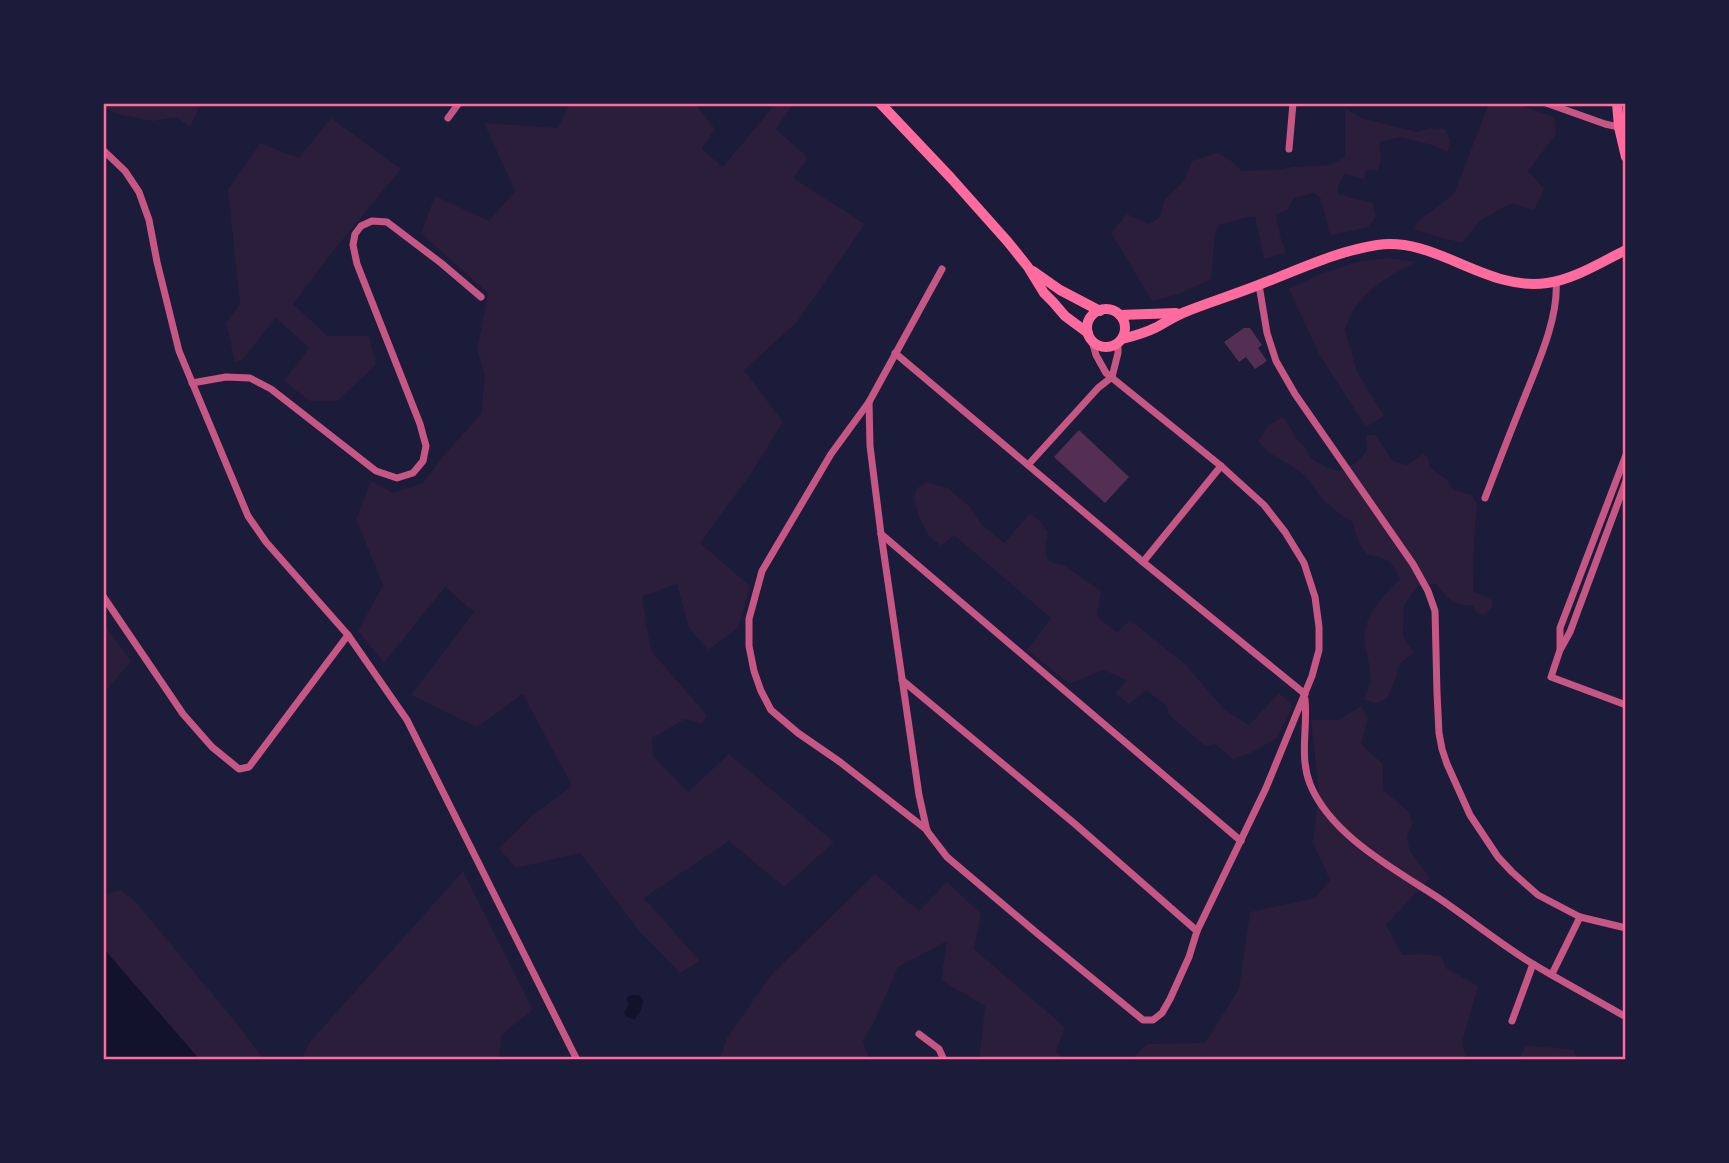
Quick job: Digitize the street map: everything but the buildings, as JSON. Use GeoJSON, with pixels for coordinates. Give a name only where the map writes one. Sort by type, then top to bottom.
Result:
{"type":"FeatureCollection","features":[{"type":"Feature","properties":{"kind":"main road"},"geometry":{"type":"LineString","coordinates":[[880,103],[961,188],[1028,267],[1044,293],[1096,344],[1105,347],[1140,335],[1182,313],[1342,253],[1376,245],[1387,244],[1422,250],[1498,279],[1533,284],[1556,281],[1626,250]]}},
{"type":"Feature","properties":{"kind":"main road"},"geometry":{"type":"LineString","coordinates":[[1617,103],[1626,157]]}},
{"type":"Feature","properties":{"kind":"main road"},"geometry":{"type":"LineString","coordinates":[[1619,127],[1626,139]]}},
{"type":"Feature","properties":{"kind":"main road"},"geometry":{"type":"LineString","coordinates":[[1606,259],[1626,243]]}},
{"type":"Feature","properties":{"kind":"main road"},"geometry":{"type":"LineString","coordinates":[[1028,267],[1060,290],[1100,311]]}},
{"type":"Feature","properties":{"kind":"main road"},"geometry":{"type":"LineString","coordinates":[[1090,337],[1092,316],[1100,311],[1111,310],[1123,319],[1125,329],[1120,341]]}},
{"type":"Feature","properties":{"kind":"main road"},"geometry":{"type":"LineString","coordinates":[[1120,315],[1182,313]]}},
{"type":"Feature","properties":{"kind":"street"},"geometry":{"type":"LineString","coordinates":[[448,118],[459,103]]}},
{"type":"Feature","properties":{"kind":"street"},"geometry":{"type":"LineString","coordinates":[[1289,149],[1293,103]]}},
{"type":"Feature","properties":{"kind":"street"},"geometry":{"type":"LineString","coordinates":[[1546,103],[1619,127]]}},
{"type":"Feature","properties":{"kind":"street"},"geometry":{"type":"LineString","coordinates":[[103,150],[125,171],[139,192],[149,220],[179,351],[248,516],[273,550],[348,635],[407,720],[577,1060]]}},
{"type":"Feature","properties":{"kind":"street"},"geometry":{"type":"LineString","coordinates":[[192,383],[226,377],[250,378],[271,389],[376,471],[397,478],[414,473],[423,461],[426,446],[421,424],[357,264],[353,245],[355,234],[361,226],[372,221],[387,222],[481,297]]}},
{"type":"Feature","properties":{"kind":"street"},"geometry":{"type":"LineString","coordinates":[[942,269],[869,402],[831,454],[762,571],[749,619],[749,646],[754,671],[771,710],[927,831],[947,857],[1143,1020],[1153,1020],[1162,1013],[1170,999],[1189,957],[1197,931],[1266,788],[1305,694],[1319,650],[1319,638],[1315,597],[1304,563],[1286,532],[1264,505],[1222,466],[1112,377],[1101,366],[1090,337]]}},
{"type":"Feature","properties":{"kind":"street"},"geometry":{"type":"LineString","coordinates":[[1485,498],[1540,358],[1555,309],[1556,281]]}},
{"type":"Feature","properties":{"kind":"street"},"geometry":{"type":"LineString","coordinates":[[1259,285],[1267,333],[1276,361],[1295,394],[1413,564],[1428,591],[1435,611],[1439,733],[1447,764],[1470,815],[1498,857],[1538,895],[1580,917],[1626,928]]}},
{"type":"Feature","properties":{"kind":"street"},"geometry":{"type":"LineString","coordinates":[[1028,465],[1098,387],[1112,377],[1120,341]]}},
{"type":"Feature","properties":{"kind":"street"},"geometry":{"type":"LineString","coordinates":[[895,353],[1143,562],[1305,694],[1307,715],[1304,758],[1310,784],[1322,805],[1342,830],[1385,864],[1490,936],[1626,1017]]}},
{"type":"Feature","properties":{"kind":"street"},"geometry":{"type":"LineString","coordinates":[[869,402],[870,446],[881,534],[901,679],[927,831]]}},
{"type":"Feature","properties":{"kind":"street"},"geometry":{"type":"LineString","coordinates":[[1560,650],[1560,628],[1626,454]]}},
{"type":"Feature","properties":{"kind":"street"},"geometry":{"type":"LineString","coordinates":[[1143,562],[1222,466]]}},
{"type":"Feature","properties":{"kind":"street"},"geometry":{"type":"LineString","coordinates":[[1626,481],[1551,677],[1626,705]]}},
{"type":"Feature","properties":{"kind":"street"},"geometry":{"type":"LineString","coordinates":[[881,534],[1241,841]]}},
{"type":"Feature","properties":{"kind":"street"},"geometry":{"type":"LineString","coordinates":[[103,596],[183,714],[212,747],[239,769],[249,767],[348,635]]}},
{"type":"Feature","properties":{"kind":"street"},"geometry":{"type":"LineString","coordinates":[[901,679],[1075,824],[1197,931]]}},
{"type":"Feature","properties":{"kind":"street"},"geometry":{"type":"LineString","coordinates":[[1552,974],[1580,917]]}},
{"type":"Feature","properties":{"kind":"street"},"geometry":{"type":"LineString","coordinates":[[1512,1021],[1533,964]]}},
{"type":"Feature","properties":{"kind":"street"},"geometry":{"type":"LineString","coordinates":[[919,1034],[939,1049],[944,1060]]}},
{"type":"Feature","properties":{"kind":"shaded area"},"geometry":{"type":"Polygon","coordinates":[[[103,103],[201,103],[190,127],[176,117],[153,121],[122,115],[103,108],[103,103]]]}},
{"type":"Feature","properties":{"kind":"shaded area"},"geometry":{"type":"Polygon","coordinates":[[[570,103],[653,103],[655,106],[662,103],[695,103],[715,129],[702,149],[723,167],[776,103],[794,103],[776,129],[808,158],[793,178],[865,224],[797,322],[744,370],[783,422],[750,475],[700,543],[750,586],[738,628],[708,650],[689,628],[677,584],[642,596],[651,651],[707,715],[702,724],[685,719],[652,738],[653,756],[688,792],[729,754],[834,842],[784,887],[729,841],[644,898],[700,961],[680,973],[639,931],[580,853],[516,868],[499,848],[533,815],[572,786],[523,694],[477,727],[411,695],[474,612],[445,587],[384,663],[358,631],[383,585],[356,519],[371,481],[393,493],[423,483],[481,414],[485,376],[477,350],[488,293],[421,233],[435,196],[489,221],[515,191],[484,123],[558,128],[570,103]]]}},
{"type":"Feature","properties":{"kind":"shaded area"},"geometry":{"type":"Polygon","coordinates":[[[1489,103],[1514,103],[1554,117],[1556,134],[1528,171],[1544,189],[1534,210],[1512,203],[1481,220],[1462,243],[1414,230],[1418,221],[1454,194],[1489,103]]]}},
{"type":"Feature","properties":{"kind":"shaded area"},"geometry":{"type":"Polygon","coordinates":[[[1345,108],[1361,118],[1417,132],[1431,128],[1445,129],[1450,140],[1448,152],[1400,137],[1379,142],[1381,157],[1378,170],[1366,170],[1364,180],[1345,173],[1337,194],[1373,203],[1376,216],[1368,227],[1330,236],[1321,199],[1314,193],[1294,198],[1287,210],[1276,215],[1286,253],[1264,259],[1255,217],[1218,225],[1211,279],[1179,294],[1153,301],[1111,233],[1127,214],[1149,224],[1160,217],[1164,200],[1184,181],[1192,161],[1217,153],[1229,159],[1242,171],[1330,165],[1345,157],[1345,108]]]}},
{"type":"Feature","properties":{"kind":"shaded area"},"geometry":{"type":"Polygon","coordinates":[[[331,118],[401,169],[293,304],[328,336],[369,336],[376,365],[337,401],[310,401],[284,381],[309,348],[276,318],[242,360],[235,362],[226,323],[240,304],[228,190],[260,143],[299,158],[331,118]]]}},
{"type":"Feature","properties":{"kind":"shaded area"},"geometry":{"type":"Polygon","coordinates":[[[1387,258],[1417,262],[1392,275],[1369,292],[1355,308],[1345,330],[1357,372],[1384,416],[1366,427],[1319,354],[1289,289],[1318,275],[1356,262],[1387,258]]]}},
{"type":"Feature","properties":{"kind":"shaded area"},"geometry":{"type":"Polygon","coordinates":[[[1282,417],[1311,458],[1326,467],[1339,471],[1357,462],[1367,450],[1366,435],[1375,435],[1393,461],[1407,465],[1423,454],[1428,457],[1430,468],[1446,479],[1454,490],[1472,495],[1477,504],[1473,591],[1492,600],[1493,606],[1484,615],[1476,612],[1473,606],[1452,600],[1436,584],[1418,586],[1404,605],[1403,637],[1414,653],[1398,666],[1387,699],[1376,703],[1364,700],[1370,681],[1364,636],[1374,609],[1400,579],[1388,561],[1367,554],[1359,543],[1352,521],[1324,501],[1306,477],[1268,452],[1258,441],[1269,425],[1282,417]]]}},
{"type":"Feature","properties":{"kind":"shaded area"},"geometry":{"type":"Polygon","coordinates":[[[927,482],[948,488],[970,507],[981,524],[1004,543],[1030,513],[1048,532],[1045,547],[1048,561],[1065,566],[1101,591],[1097,617],[1117,632],[1130,620],[1186,665],[1225,710],[1249,725],[1279,693],[1293,706],[1277,738],[1251,753],[1233,759],[1215,744],[1205,746],[1169,715],[1167,706],[1146,690],[1129,704],[1115,693],[1127,680],[1103,670],[1070,684],[1027,650],[1051,618],[954,535],[941,546],[929,536],[919,517],[914,498],[917,488],[927,482]]]}},
{"type":"Feature","properties":{"kind":"shaded area"},"geometry":{"type":"Polygon","coordinates":[[[103,623],[131,661],[103,694],[103,623]]]}},
{"type":"Feature","properties":{"kind":"shaded area"},"geometry":{"type":"Polygon","coordinates":[[[1361,706],[1368,718],[1361,744],[1383,764],[1383,790],[1407,810],[1413,822],[1407,837],[1410,851],[1430,878],[1386,925],[1402,955],[1441,956],[1446,968],[1478,986],[1462,1043],[1467,1060],[1130,1060],[1147,1044],[1205,1043],[1239,989],[1250,912],[1315,898],[1330,880],[1313,843],[1319,791],[1311,720],[1338,720],[1361,706]]]}},
{"type":"Feature","properties":{"kind":"shaded area"},"geometry":{"type":"Polygon","coordinates":[[[463,871],[533,1010],[502,1034],[499,1060],[301,1060],[309,1043],[463,871]]]}},
{"type":"Feature","properties":{"kind":"shaded area"},"geometry":{"type":"Polygon","coordinates":[[[875,874],[919,911],[947,882],[981,914],[974,949],[1065,1027],[1056,1051],[1065,1060],[979,1060],[985,1006],[941,980],[947,941],[898,967],[863,1041],[869,1060],[719,1060],[727,1038],[770,976],[875,874]]]}},
{"type":"Feature","properties":{"kind":"shaded area"},"geometry":{"type":"Polygon","coordinates":[[[120,890],[135,901],[264,1060],[200,1060],[103,948],[103,895],[120,890]]]}},
{"type":"Feature","properties":{"kind":"shaded area"},"geometry":{"type":"Polygon","coordinates":[[[103,948],[200,1060],[103,1060],[103,948]]]}},
{"type":"Feature","properties":{"kind":"shaded area"},"geometry":{"type":"Polygon","coordinates":[[[635,995],[640,996],[643,1001],[634,1020],[624,1013],[629,1003],[626,1000],[635,995]]]}},
{"type":"Feature","properties":{"kind":"shaded area"},"geometry":{"type":"Polygon","coordinates":[[[1525,1045],[1574,1050],[1577,1060],[1520,1060],[1525,1045]]]}}]}
